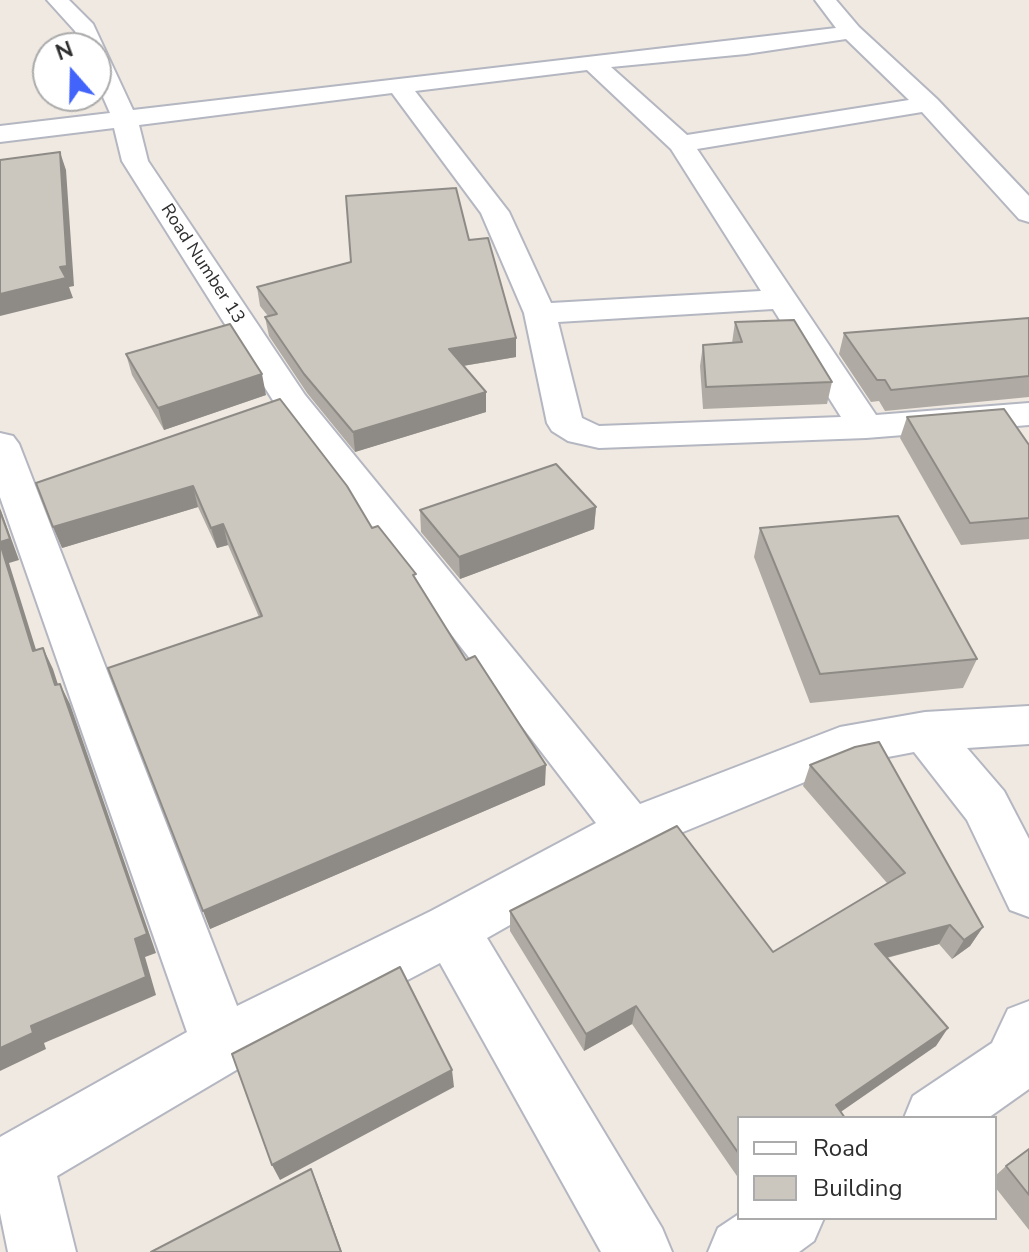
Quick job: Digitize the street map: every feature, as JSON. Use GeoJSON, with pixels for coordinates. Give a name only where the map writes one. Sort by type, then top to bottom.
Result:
{"type":"FeatureCollection","features":[{"type":"Feature","properties":{"kind":"street"},"geometry":{"type":"LineString","coordinates":[[57,0],[86,32]]}},
{"type":"Feature","properties":{"kind":"street"},"geometry":{"type":"LineString","coordinates":[[825,0],[851,32],[928,104],[1029,213]]}},
{"type":"Feature","properties":{"kind":"street"},"geometry":{"type":"LineString","coordinates":[[0,134],[851,32]]}},
{"type":"Feature","properties":{"kind":"street"},"geometry":{"type":"LineString","coordinates":[[592,62],[681,144],[866,427]]}},
{"type":"Feature","properties":{"kind":"street"},"geometry":{"type":"LineString","coordinates":[[398,85],[495,212],[540,313],[565,423],[581,433],[599,437],[866,427],[1029,414]]}},
{"type":"Feature","properties":{"kind":"street","name":"Road Number 13"},"geometry":{"type":"LineString","coordinates":[[112,90],[125,119],[135,161],[278,407],[631,830]]}},
{"type":"Feature","properties":{"kind":"street"},"geometry":{"type":"LineString","coordinates":[[681,144],[928,104]]}},
{"type":"Feature","properties":{"kind":"street"},"geometry":{"type":"LineString","coordinates":[[540,313],[782,299]]}},
{"type":"Feature","properties":{"kind":"street"},"geometry":{"type":"LineString","coordinates":[[0,444],[23,495],[222,1045]]}},
{"type":"Feature","properties":{"kind":"street"},"geometry":{"type":"LineString","coordinates":[[42,1252],[10,1167],[222,1045],[451,929],[631,830],[840,747],[925,731],[1029,725]]}},
{"type":"Feature","properties":{"kind":"street"},"geometry":{"type":"LineString","coordinates":[[925,731],[986,806],[1029,893]]}},
{"type":"Feature","properties":{"kind":"street"},"geometry":{"type":"LineString","coordinates":[[451,929],[638,1252]]}},
{"type":"Feature","properties":{"kind":"street"},"geometry":{"type":"LineString","coordinates":[[938,1116],[1013,1064],[1029,1030]]}},
{"type":"Feature","properties":{"kind":"street"},"geometry":{"type":"LineString","coordinates":[[742,1252],[788,1220]]}},
{"type":"Feature","properties":{"kind":"building"},"geometry":{"type":"Polygon","coordinates":[[[60,152],[67,266],[60,267],[66,278],[0,294],[0,160],[60,152]]]}},
{"type":"Feature","properties":{"kind":"building"},"geometry":{"type":"Polygon","coordinates":[[[456,188],[469,240],[488,238],[516,338],[449,349],[486,392],[353,432],[304,374],[265,317],[277,314],[257,287],[351,262],[346,196],[456,188]]]}},
{"type":"Feature","properties":{"kind":"building"},"geometry":{"type":"Polygon","coordinates":[[[1029,318],[1029,376],[891,390],[885,380],[877,380],[844,333],[1029,318]]]}},
{"type":"Feature","properties":{"kind":"building"},"geometry":{"type":"Polygon","coordinates":[[[794,320],[832,382],[706,387],[703,345],[742,342],[735,322],[794,320]]]}},
{"type":"Feature","properties":{"kind":"building"},"geometry":{"type":"Polygon","coordinates":[[[230,324],[262,374],[158,408],[126,354],[230,324]]]}},
{"type":"Feature","properties":{"kind":"building"},"geometry":{"type":"Polygon","coordinates":[[[280,399],[347,486],[372,528],[378,526],[416,574],[413,575],[466,660],[475,656],[546,765],[203,911],[108,668],[262,616],[223,524],[211,528],[193,486],[53,527],[36,483],[280,399]]]}},
{"type":"Feature","properties":{"kind":"building"},"geometry":{"type":"Polygon","coordinates":[[[1004,409],[1029,445],[1029,518],[970,523],[907,417],[1004,409]]]}},
{"type":"Feature","properties":{"kind":"building"},"geometry":{"type":"Polygon","coordinates":[[[556,464],[596,507],[459,557],[420,510],[556,464]]]}},
{"type":"Feature","properties":{"kind":"building"},"geometry":{"type":"Polygon","coordinates":[[[0,511],[10,539],[0,542],[0,511]]]}},
{"type":"Feature","properties":{"kind":"building"},"geometry":{"type":"Polygon","coordinates":[[[898,516],[977,659],[820,674],[760,528],[898,516]]]}},
{"type":"Feature","properties":{"kind":"building"},"geometry":{"type":"Polygon","coordinates":[[[0,543],[33,651],[43,648],[55,685],[60,684],[147,934],[135,939],[146,977],[31,1026],[33,1033],[0,1048],[0,543]]]}},
{"type":"Feature","properties":{"kind":"building"},"geometry":{"type":"Polygon","coordinates":[[[879,742],[983,927],[964,940],[950,925],[875,944],[948,1028],[836,1105],[844,1116],[737,1116],[737,1151],[636,1006],[586,1034],[510,911],[677,826],[773,952],[905,873],[810,765],[855,747],[879,742]]]}},
{"type":"Feature","properties":{"kind":"building"},"geometry":{"type":"Polygon","coordinates":[[[400,967],[452,1070],[272,1165],[232,1054],[400,967]]]}},
{"type":"Feature","properties":{"kind":"building"},"geometry":{"type":"Polygon","coordinates":[[[1029,1149],[1029,1195],[1006,1166],[1029,1149]]]}},
{"type":"Feature","properties":{"kind":"building"},"geometry":{"type":"Polygon","coordinates":[[[311,1169],[341,1252],[151,1252],[311,1169]]]}}]}
